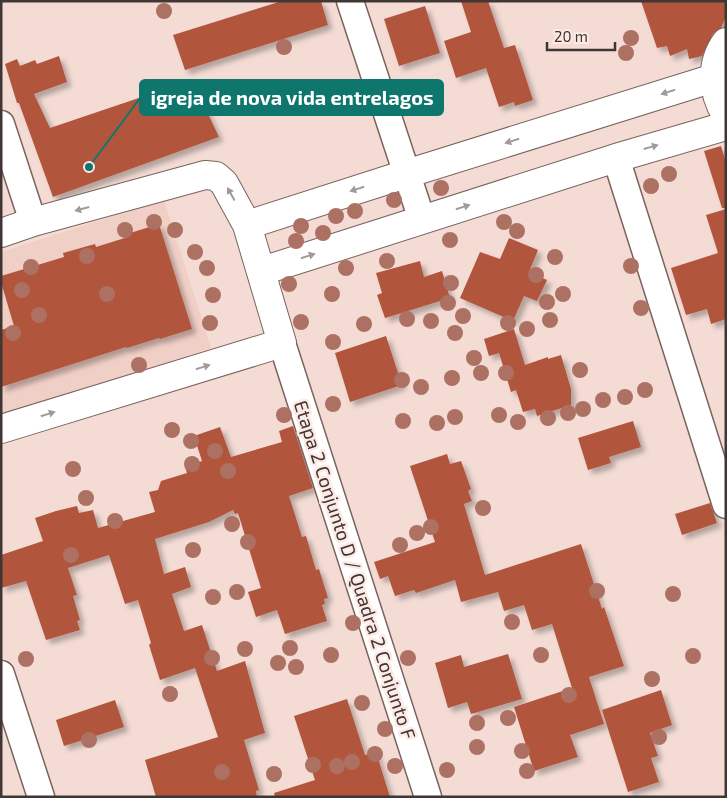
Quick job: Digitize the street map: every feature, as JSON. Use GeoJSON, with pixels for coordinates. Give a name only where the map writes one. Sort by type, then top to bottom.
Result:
{"type":"FeatureCollection","features":[{"type":"Feature","properties":{"kind":"street"},"geometry":{"type":"LineString","coordinates":[[350,1],[422,220]]}},
{"type":"Feature","properties":{"kind":"street"},"geometry":{"type":"LineString","coordinates":[[726,42],[716,62],[714,78],[719,103],[726,115]]}},
{"type":"Feature","properties":{"kind":"street"},"geometry":{"type":"LineString","coordinates":[[247,225],[714,78]]}},
{"type":"Feature","properties":{"kind":"street"},"geometry":{"type":"LineString","coordinates":[[1,124],[33,222]]}},
{"type":"Feature","properties":{"kind":"street"},"geometry":{"type":"LineString","coordinates":[[262,271],[616,158],[726,126]]}},
{"type":"Feature","properties":{"kind":"street"},"geometry":{"type":"LineString","coordinates":[[616,158],[726,505]]}},
{"type":"Feature","properties":{"kind":"street"},"geometry":{"type":"LineString","coordinates":[[1,233],[33,222],[205,175],[211,175],[224,183],[247,225],[282,343],[1,428]]}},
{"type":"Feature","properties":{"kind":"street","name":"Etapa 2 Conjunto D / Quadra 2 Conjunto F"},"geometry":{"type":"LineString","coordinates":[[282,343],[428,797]]}},
{"type":"Feature","properties":{"kind":"street"},"geometry":{"type":"LineString","coordinates":[[1,674],[41,797]]}},
{"type":"Feature","properties":{"kind":"shaded area"},"geometry":{"type":"Polygon","coordinates":[[[164,200],[211,348],[1,416],[1,252],[164,200]]]}},
{"type":"Feature","properties":{"kind":"building"},"geometry":{"type":"Polygon","coordinates":[[[282,1],[321,1],[328,25],[185,70],[173,35],[282,1]]]}},
{"type":"Feature","properties":{"kind":"building"},"geometry":{"type":"Polygon","coordinates":[[[461,1],[488,1],[504,48],[515,45],[533,100],[515,106],[514,102],[499,107],[486,68],[456,78],[444,41],[471,32],[461,1]]]}},
{"type":"Feature","properties":{"kind":"building"},"geometry":{"type":"Polygon","coordinates":[[[641,1],[726,1],[726,16],[721,28],[713,34],[702,56],[689,59],[687,49],[670,56],[667,46],[657,48],[641,1]]]}},
{"type":"Feature","properties":{"kind":"building"},"geometry":{"type":"Polygon","coordinates":[[[425,6],[440,53],[399,66],[384,19],[425,6]]]}},
{"type":"Feature","properties":{"kind":"building"},"geometry":{"type":"Polygon","coordinates":[[[59,56],[67,82],[34,94],[50,128],[192,80],[219,137],[53,197],[19,103],[17,103],[5,64],[17,59],[20,66],[35,60],[37,64],[59,56]]]}},
{"type":"Feature","properties":{"kind":"building"},"geometry":{"type":"Polygon","coordinates":[[[721,146],[726,163],[726,208],[722,208],[704,151],[721,146]]]}},
{"type":"Feature","properties":{"kind":"building"},"geometry":{"type":"Polygon","coordinates":[[[726,209],[726,319],[711,324],[707,309],[686,315],[671,268],[718,253],[706,215],[726,209]]]}},
{"type":"Feature","properties":{"kind":"building"},"geometry":{"type":"Polygon","coordinates":[[[159,224],[192,329],[126,347],[1,387],[1,330],[14,326],[1,282],[1,276],[64,257],[63,253],[95,244],[96,247],[128,237],[127,234],[159,224]]]}},
{"type":"Feature","properties":{"kind":"building"},"geometry":{"type":"Polygon","coordinates":[[[509,238],[538,250],[529,272],[547,280],[537,301],[524,296],[513,321],[460,298],[480,252],[500,259],[509,238]]]}},
{"type":"Feature","properties":{"kind":"building"},"geometry":{"type":"Polygon","coordinates":[[[420,261],[424,277],[442,271],[450,298],[385,318],[377,295],[382,293],[376,273],[420,261]]]}},
{"type":"Feature","properties":{"kind":"building"},"geometry":{"type":"Polygon","coordinates":[[[514,329],[525,365],[548,357],[548,359],[561,355],[571,389],[571,405],[537,416],[535,409],[523,412],[516,390],[511,392],[499,353],[489,356],[484,339],[514,329]]]}},
{"type":"Feature","properties":{"kind":"building"},"geometry":{"type":"Polygon","coordinates":[[[386,336],[402,385],[350,402],[335,353],[386,336]]]}},
{"type":"Feature","properties":{"kind":"building"},"geometry":{"type":"Polygon","coordinates":[[[633,421],[641,447],[609,457],[611,463],[588,470],[578,438],[633,421]]]}},
{"type":"Feature","properties":{"kind":"building"},"geometry":{"type":"Polygon","coordinates":[[[293,426],[313,488],[289,496],[302,537],[306,536],[316,570],[319,569],[328,598],[324,599],[325,604],[322,605],[327,621],[285,634],[277,610],[256,617],[248,592],[261,588],[238,513],[235,514],[233,510],[209,522],[155,539],[164,574],[185,567],[191,587],[172,594],[184,631],[202,625],[217,671],[245,661],[265,733],[244,740],[259,790],[256,791],[257,797],[156,797],[145,760],[218,737],[195,668],[160,680],[138,600],[125,604],[109,555],[68,568],[77,595],[73,596],[80,620],[77,621],[80,630],[46,640],[26,581],[1,588],[1,555],[43,541],[35,518],[56,511],[77,506],[79,513],[93,510],[98,528],[155,512],[149,492],[158,490],[161,481],[187,473],[185,467],[202,461],[194,436],[220,427],[231,457],[282,442],[279,431],[293,426]]]}},
{"type":"Feature","properties":{"kind":"building"},"geometry":{"type":"Polygon","coordinates":[[[447,454],[450,464],[461,461],[471,489],[468,491],[472,501],[464,504],[485,575],[581,544],[602,609],[604,607],[624,666],[589,677],[604,724],[570,735],[578,757],[534,771],[514,707],[572,688],[552,624],[532,630],[524,605],[504,611],[498,592],[461,602],[455,580],[416,593],[414,590],[395,596],[388,576],[380,579],[374,562],[435,542],[410,466],[447,454]]]}},
{"type":"Feature","properties":{"kind":"building"},"geometry":{"type":"Polygon","coordinates":[[[710,503],[717,523],[682,535],[675,514],[710,503]]]}},
{"type":"Feature","properties":{"kind":"building"},"geometry":{"type":"Polygon","coordinates":[[[508,654],[522,699],[471,714],[467,702],[448,708],[435,663],[461,655],[464,667],[508,654]]]}},
{"type":"Feature","properties":{"kind":"building"},"geometry":{"type":"Polygon","coordinates":[[[661,690],[672,725],[650,733],[658,756],[651,758],[659,782],[628,792],[602,710],[661,690]]]}},
{"type":"Feature","properties":{"kind":"building"},"geometry":{"type":"Polygon","coordinates":[[[347,699],[365,755],[376,752],[390,797],[275,797],[274,793],[315,780],[294,716],[347,699]]]}},
{"type":"Feature","properties":{"kind":"building"},"geometry":{"type":"Polygon","coordinates":[[[115,700],[124,727],[64,746],[56,720],[115,700]]]}},
{"type":"Feature","properties":{"kind":"place","name":"igreja de nova vida entrelagos"},"geometry":{"type":"Point","coordinates":[89,167]}}]}
